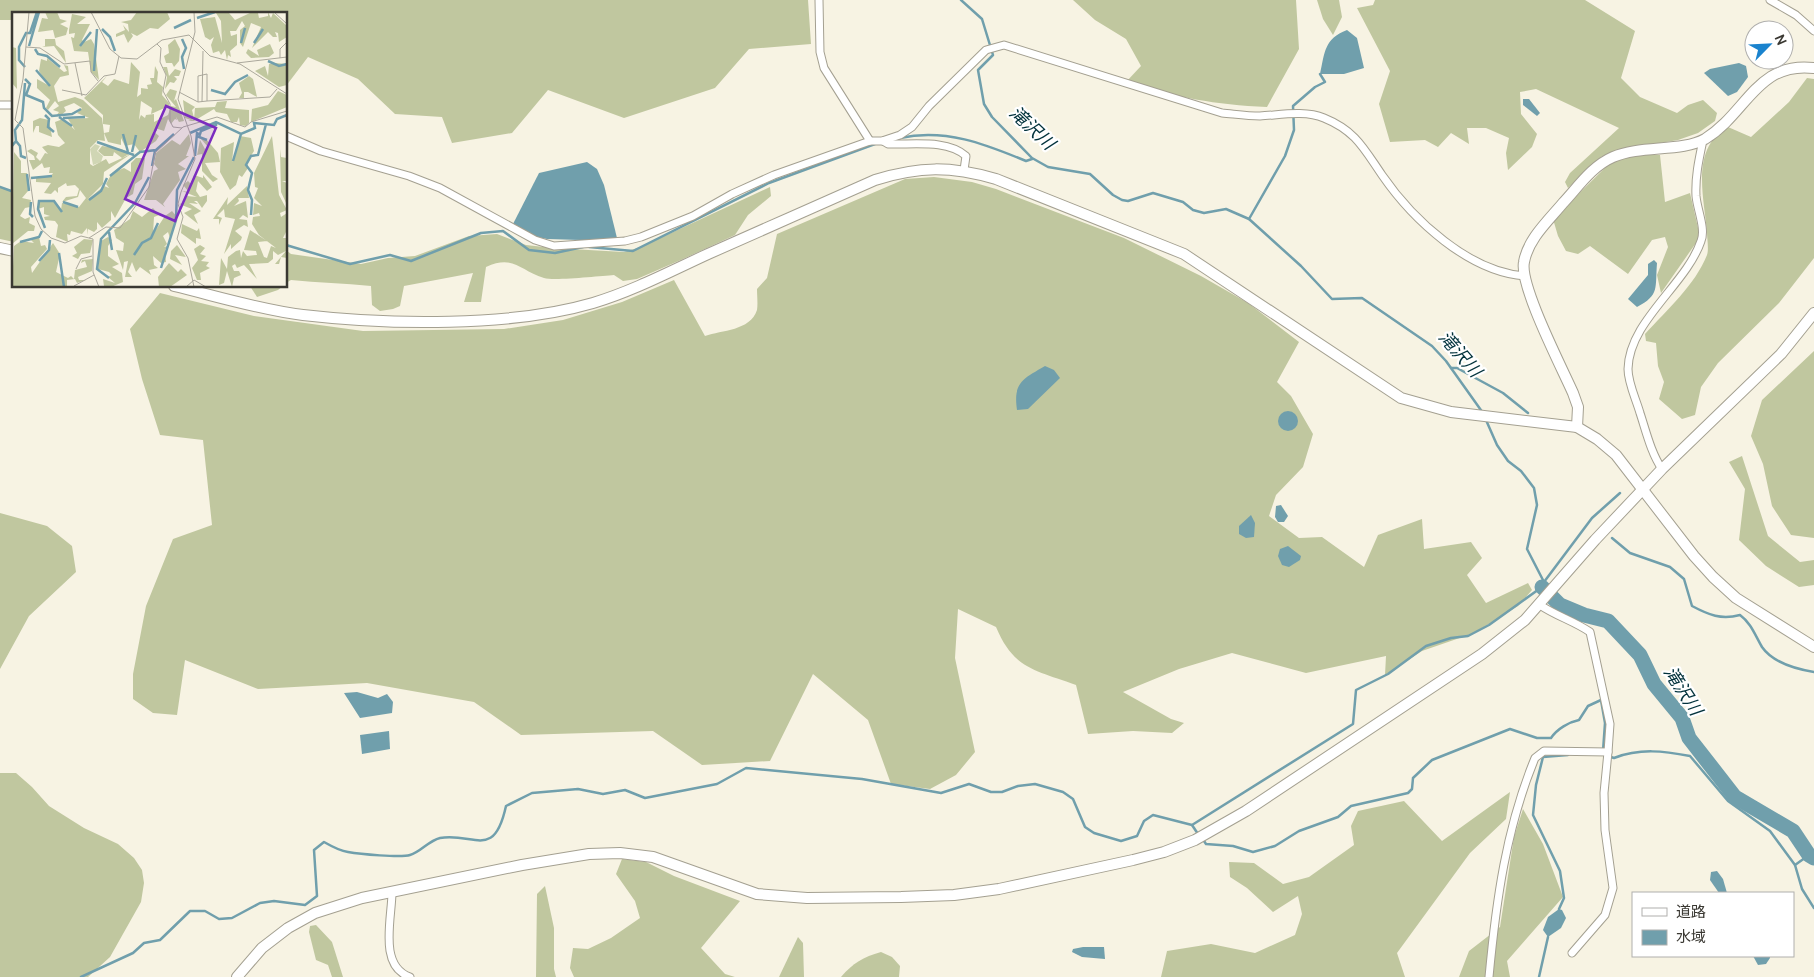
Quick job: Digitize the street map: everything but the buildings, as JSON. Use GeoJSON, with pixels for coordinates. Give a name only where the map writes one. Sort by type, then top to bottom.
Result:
{"type":"FeatureCollection","features":[{"type":"Feature","properties":{"kind":"street"},"geometry":{"type":"LineString","coordinates":[[819,0],[820,52],[824,68],[870,141]]}},
{"type":"Feature","properties":{"kind":"street"},"geometry":{"type":"LineString","coordinates":[[1770,0],[1796,15],[1814,31]]}},
{"type":"Feature","properties":{"kind":"street"},"geometry":{"type":"LineString","coordinates":[[288,137],[321,150],[409,176],[440,188],[534,240],[554,246],[626,242],[693,216],[732,194],[774,175],[870,141],[882,141],[900,135],[912,127],[929,106],[986,50],[1004,45],[1222,113],[1257,116],[1316,114],[1326,118],[1357,138],[1370,154],[1382,176],[1427,227],[1481,265],[1514,275],[1525,276]]}},
{"type":"Feature","properties":{"kind":"street"},"geometry":{"type":"LineString","coordinates":[[1577,427],[1578,407],[1573,392],[1534,305],[1525,276],[1523,264],[1533,240],[1595,168],[1612,157],[1632,150],[1679,145],[1703,140],[1732,117],[1768,77],[1776,72],[1800,66],[1814,68]]}},
{"type":"Feature","properties":{"kind":"street"},"geometry":{"type":"LineString","coordinates":[[1662,469],[1656,461],[1642,421],[1628,370],[1629,361],[1632,347],[1643,328],[1689,265],[1703,239],[1696,198],[1695,175],[1703,140]]}},
{"type":"Feature","properties":{"kind":"street"},"geometry":{"type":"LineString","coordinates":[[882,141],[888,144],[948,146],[959,150],[966,156],[964,170]]}},
{"type":"Feature","properties":{"kind":"street"},"geometry":{"type":"LineString","coordinates":[[183,288],[302,315],[339,318],[433,321],[499,319],[539,314],[593,303],[642,284],[875,180],[905,171],[936,168],[964,170],[996,178],[1184,254],[1401,398],[1451,412],[1577,427],[1597,439],[1616,455],[1694,556],[1719,583],[1736,598],[1814,647]]}},
{"type":"Feature","properties":{"kind":"street"},"geometry":{"type":"LineString","coordinates":[[237,977],[262,948],[288,928],[315,913],[362,898],[522,864],[588,854],[620,853],[653,857],[757,894],[807,898],[954,895],[999,888],[1133,860],[1164,852],[1195,840],[1246,811],[1482,654],[1540,605],[1595,540],[1662,469],[1781,354],[1814,313]]}},
{"type":"Feature","properties":{"kind":"street"},"geometry":{"type":"LineString","coordinates":[[1540,605],[1549,612],[1578,624],[1590,632],[1610,724],[1604,793],[1612,888],[1605,915],[1572,953]]}},
{"type":"Feature","properties":{"kind":"street"},"geometry":{"type":"LineString","coordinates":[[1489,977],[1494,927],[1509,832],[1535,758],[1544,751],[1608,752]]}},
{"type":"Feature","properties":{"kind":"street"},"geometry":{"type":"LineString","coordinates":[[392,892],[390,954],[396,968],[410,977]]}},
{"type":"Feature","properties":{"kind":"green space"},"geometry":{"type":"Polygon","coordinates":[[[0,0],[808,0],[811,44],[749,49],[715,88],[624,118],[548,90],[512,133],[452,143],[442,117],[395,114],[358,79],[308,57],[288,83],[288,12],[12,12],[12,20],[0,20],[0,0]]]}},
{"type":"Feature","properties":{"kind":"green space"},"geometry":{"type":"Polygon","coordinates":[[[1073,0],[1296,0],[1299,49],[1267,107],[1213,102],[1179,96],[1126,82],[1141,66],[1126,39],[1095,20],[1073,0]]]}},
{"type":"Feature","properties":{"kind":"green space"},"geometry":{"type":"Polygon","coordinates":[[[1317,0],[1339,0],[1342,17],[1333,35],[1323,19],[1317,0]]]}},
{"type":"Feature","properties":{"kind":"green space"},"geometry":{"type":"Polygon","coordinates":[[[1375,0],[1585,0],[1635,31],[1621,78],[1640,97],[1677,113],[1688,105],[1703,100],[1717,113],[1715,121],[1698,133],[1678,140],[1618,150],[1601,157],[1568,188],[1565,182],[1570,173],[1619,128],[1536,89],[1520,92],[1521,114],[1537,134],[1532,147],[1508,170],[1506,153],[1509,138],[1486,128],[1467,128],[1469,144],[1451,133],[1438,147],[1425,140],[1390,142],[1379,104],[1390,71],[1357,8],[1373,5],[1375,0]]]}},
{"type":"Feature","properties":{"kind":"green space"},"geometry":{"type":"Polygon","coordinates":[[[1807,78],[1814,79],[1814,258],[1779,303],[1718,363],[1701,387],[1695,415],[1682,419],[1659,399],[1664,382],[1658,366],[1656,343],[1646,341],[1645,334],[1688,287],[1707,255],[1708,244],[1702,174],[1708,147],[1716,136],[1728,127],[1751,137],[1789,102],[1807,78]]]}},
{"type":"Feature","properties":{"kind":"green space"},"geometry":{"type":"Polygon","coordinates":[[[1636,155],[1660,155],[1665,202],[1690,193],[1698,228],[1698,240],[1661,293],[1657,275],[1668,247],[1665,237],[1652,240],[1628,274],[1590,246],[1578,254],[1566,251],[1558,236],[1553,219],[1612,161],[1636,155]]]}},
{"type":"Feature","properties":{"kind":"green space"},"geometry":{"type":"Polygon","coordinates":[[[934,177],[972,182],[996,189],[1124,238],[1201,276],[1248,303],[1299,342],[1277,382],[1291,396],[1313,434],[1303,467],[1276,495],[1269,516],[1299,538],[1322,537],[1364,567],[1378,535],[1422,519],[1424,549],[1471,542],[1482,558],[1467,575],[1486,603],[1528,583],[1532,590],[1518,606],[1474,633],[1422,651],[1385,675],[1386,656],[1306,673],[1232,653],[1179,669],[1123,692],[1171,719],[1184,723],[1172,733],[1133,731],[1088,734],[1076,685],[1028,666],[1010,652],[996,627],[958,609],[955,658],[975,752],[956,775],[930,789],[891,784],[868,720],[813,674],[770,761],[702,765],[653,731],[521,735],[474,702],[367,683],[258,689],[185,660],[177,715],[153,713],[133,699],[133,674],[146,606],[173,539],[212,525],[203,440],[160,435],[142,379],[130,329],[160,293],[254,316],[363,331],[504,329],[563,320],[622,302],[674,280],[705,336],[735,329],[753,317],[757,310],[757,289],[767,278],[777,234],[905,179],[934,177]]]}},
{"type":"Feature","properties":{"kind":"green space"},"geometry":{"type":"Polygon","coordinates":[[[0,187],[12,190],[12,242],[0,239],[0,187]]]}},
{"type":"Feature","properties":{"kind":"green space"},"geometry":{"type":"Polygon","coordinates":[[[770,187],[771,196],[748,215],[735,235],[637,279],[623,281],[614,275],[549,279],[516,265],[503,262],[486,267],[481,302],[464,302],[473,273],[404,286],[400,306],[380,311],[372,305],[371,286],[291,280],[288,282],[288,252],[291,254],[361,264],[388,258],[415,256],[469,236],[497,234],[526,245],[553,248],[624,252],[641,247],[770,187]]]}},
{"type":"Feature","properties":{"kind":"green space"},"geometry":{"type":"Polygon","coordinates":[[[251,288],[280,288],[278,290],[257,297],[251,288]]]}},
{"type":"Feature","properties":{"kind":"green space"},"geometry":{"type":"Polygon","coordinates":[[[1814,351],[1814,538],[1791,535],[1772,506],[1763,464],[1751,436],[1762,400],[1814,351]]]}},
{"type":"Feature","properties":{"kind":"green space"},"geometry":{"type":"Polygon","coordinates":[[[1742,456],[1768,536],[1800,562],[1814,560],[1814,585],[1799,587],[1766,566],[1739,540],[1745,489],[1729,462],[1742,456]]]}},
{"type":"Feature","properties":{"kind":"green space"},"geometry":{"type":"Polygon","coordinates":[[[0,513],[47,526],[72,546],[76,572],[29,616],[0,669],[0,513]]]}},
{"type":"Feature","properties":{"kind":"green space"},"geometry":{"type":"Polygon","coordinates":[[[0,773],[16,773],[49,806],[84,828],[118,844],[134,858],[142,870],[144,883],[141,902],[110,957],[88,977],[0,977],[0,773]]]}},
{"type":"Feature","properties":{"kind":"green space"},"geometry":{"type":"Polygon","coordinates":[[[1510,792],[1506,819],[1470,853],[1397,953],[1405,977],[1161,977],[1167,951],[1211,944],[1255,953],[1295,935],[1302,914],[1298,896],[1273,912],[1247,888],[1230,877],[1229,862],[1254,863],[1283,884],[1309,877],[1354,845],[1351,826],[1358,811],[1404,801],[1442,841],[1510,792]]]}},
{"type":"Feature","properties":{"kind":"green space"},"geometry":{"type":"Polygon","coordinates":[[[1523,809],[1543,844],[1563,897],[1507,961],[1510,977],[1459,977],[1469,951],[1500,927],[1514,837],[1523,809]]]}},
{"type":"Feature","properties":{"kind":"green space"},"geometry":{"type":"Polygon","coordinates":[[[622,859],[646,862],[674,876],[740,901],[701,948],[725,974],[735,977],[574,977],[570,968],[573,948],[588,949],[611,938],[640,918],[635,901],[616,874],[622,859]]]}},
{"type":"Feature","properties":{"kind":"green space"},"geometry":{"type":"Polygon","coordinates":[[[545,886],[554,928],[554,969],[556,977],[536,977],[537,894],[545,886]]]}},
{"type":"Feature","properties":{"kind":"green space"},"geometry":{"type":"Polygon","coordinates":[[[316,925],[332,942],[343,977],[332,977],[328,965],[316,960],[309,932],[310,926],[316,925]]]}},
{"type":"Feature","properties":{"kind":"green space"},"geometry":{"type":"Polygon","coordinates":[[[798,937],[803,943],[804,977],[779,977],[798,937]]]}},
{"type":"Feature","properties":{"kind":"green space"},"geometry":{"type":"Polygon","coordinates":[[[881,952],[892,957],[900,966],[899,977],[841,977],[859,961],[881,952]]]}},
{"type":"Feature","properties":{"kind":"water"},"geometry":{"type":"Polygon","coordinates":[[[1347,30],[1357,38],[1364,68],[1344,74],[1320,74],[1330,42],[1347,30]]]}},
{"type":"Feature","properties":{"kind":"water"},"geometry":{"type":"Polygon","coordinates":[[[1739,63],[1744,65],[1744,70],[1747,70],[1748,77],[1737,92],[1728,96],[1704,73],[1710,69],[1739,63]]]}},
{"type":"Feature","properties":{"kind":"water"},"geometry":{"type":"Polygon","coordinates":[[[1523,99],[1529,99],[1540,113],[1537,116],[1523,105],[1523,99]]]}},
{"type":"Feature","properties":{"kind":"water"},"geometry":{"type":"Polygon","coordinates":[[[587,162],[597,169],[604,185],[617,238],[613,241],[547,239],[532,236],[513,224],[539,173],[587,162]]]}},
{"type":"Feature","properties":{"kind":"water"},"geometry":{"type":"Polygon","coordinates":[[[1654,260],[1657,263],[1655,290],[1650,299],[1637,307],[1628,299],[1648,275],[1648,264],[1654,260]]]}},
{"type":"Feature","properties":{"kind":"water"},"geometry":{"type":"Polygon","coordinates":[[[1045,366],[1054,370],[1060,378],[1028,409],[1017,410],[1017,393],[1021,382],[1045,366]]]}},
{"type":"Feature","properties":{"kind":"water"},"geometry":{"type":"Polygon","coordinates":[[[1288,411],[1295,414],[1298,421],[1295,428],[1288,431],[1281,428],[1278,421],[1281,414],[1288,411]]]}},
{"type":"Feature","properties":{"kind":"water"},"geometry":{"type":"Polygon","coordinates":[[[1281,505],[1288,516],[1284,522],[1278,522],[1275,517],[1276,506],[1281,505]]]}},
{"type":"Feature","properties":{"kind":"water"},"geometry":{"type":"Polygon","coordinates":[[[1251,515],[1255,523],[1254,537],[1246,538],[1239,534],[1239,526],[1251,515]]]}},
{"type":"Feature","properties":{"kind":"water"},"geometry":{"type":"Polygon","coordinates":[[[1288,546],[1301,556],[1300,560],[1289,567],[1282,565],[1278,556],[1280,549],[1288,546]]]}},
{"type":"Feature","properties":{"kind":"water"},"geometry":{"type":"Polygon","coordinates":[[[357,692],[378,698],[387,694],[393,702],[392,713],[360,718],[344,693],[357,692]]]}},
{"type":"Feature","properties":{"kind":"water"},"geometry":{"type":"Polygon","coordinates":[[[389,731],[390,749],[362,754],[360,735],[389,731]]]}},
{"type":"Feature","properties":{"kind":"water"},"geometry":{"type":"Polygon","coordinates":[[[1717,871],[1723,879],[1727,892],[1718,892],[1710,880],[1711,872],[1717,871]]]}},
{"type":"Feature","properties":{"kind":"water"},"geometry":{"type":"Polygon","coordinates":[[[1559,909],[1562,910],[1566,918],[1561,928],[1548,937],[1543,930],[1548,917],[1559,909]]]}},
{"type":"Feature","properties":{"kind":"water"},"geometry":{"type":"Polygon","coordinates":[[[1104,947],[1105,959],[1082,957],[1072,952],[1073,949],[1104,947]]]}},
{"type":"Feature","properties":{"kind":"water"},"geometry":{"type":"Polygon","coordinates":[[[1754,957],[1770,957],[1766,964],[1758,965],[1754,957]]]}},
{"type":"Feature","properties":{"kind":"waterway","name":"滝沢川"},"geometry":{"type":"LineString","coordinates":[[961,0],[982,19],[993,55],[978,70],[984,104],[992,117],[1032,158],[1048,167],[1090,174],[1113,195],[1122,200],[1128,201],[1153,193],[1183,202],[1193,210],[1204,213],[1226,209],[1249,219],[1301,266],[1332,299],[1362,298],[1432,346],[1446,361],[1483,413]]}},
{"type":"Feature","properties":{"kind":"waterway"},"geometry":{"type":"LineString","coordinates":[[1249,219],[1285,156],[1294,130],[1293,106],[1315,87],[1325,82],[1320,74]]}},
{"type":"Feature","properties":{"kind":"waterway"},"geometry":{"type":"LineString","coordinates":[[900,138],[917,135],[949,136],[980,144],[1026,161],[1032,159]]}},
{"type":"Feature","properties":{"kind":"waterway"},"geometry":{"type":"LineString","coordinates":[[589,247],[633,251],[769,183],[875,144]]}},
{"type":"Feature","properties":{"kind":"waterway"},"geometry":{"type":"LineString","coordinates":[[0,187],[12,191]]}},
{"type":"Feature","properties":{"kind":"waterway"},"geometry":{"type":"LineString","coordinates":[[288,246],[350,264],[390,255],[411,261],[481,233],[503,231],[529,250],[555,253],[583,247]]}},
{"type":"Feature","properties":{"kind":"waterway"},"geometry":{"type":"LineString","coordinates":[[1451,368],[1457,368],[1503,393],[1528,413]]}},
{"type":"Feature","properties":{"kind":"waterway"},"geometry":{"type":"LineString","coordinates":[[81,977],[133,953],[144,943],[160,940],[190,911],[205,911],[219,919],[232,918],[260,903],[274,901],[305,905],[317,896],[314,850],[324,842],[345,851],[370,855],[405,856],[414,854],[440,838],[489,839],[501,823],[506,806],[532,793],[578,789],[603,794],[625,790],[645,798],[717,784],[746,768],[862,779],[941,793],[969,784],[991,792],[1002,792],[1018,786],[1035,784],[1063,792],[1073,799],[1085,827],[1094,833],[1121,841],[1137,836],[1144,821],[1153,815],[1192,825],[1353,724],[1356,690],[1388,674],[1426,646],[1451,638],[1468,636],[1489,625],[1542,587],[1544,582],[1527,549],[1537,505],[1534,488],[1521,471],[1508,461],[1497,445],[1486,420]]}},
{"type":"Feature","properties":{"kind":"waterway"},"geometry":{"type":"LineString","coordinates":[[1544,582],[1592,518],[1620,493]]}},
{"type":"Feature","properties":{"kind":"waterway"},"geometry":{"type":"LineString","coordinates":[[1612,538],[1630,553],[1670,567],[1684,579],[1692,606],[1715,616],[1740,615],[1750,625],[1762,647],[1772,657],[1793,667],[1814,672]]}},
{"type":"Feature","properties":{"kind":"waterway","name":"滝沢川"},"geometry":{"type":"LineString","coordinates":[[1542,587],[1560,605],[1584,615],[1608,621],[1640,655],[1654,684],[1682,718],[1689,738],[1735,797],[1793,831],[1809,855],[1814,858]]}},
{"type":"Feature","properties":{"kind":"waterway"},"geometry":{"type":"LineString","coordinates":[[1202,838],[1206,844],[1233,846],[1253,852],[1275,846],[1299,831],[1338,817],[1351,806],[1408,793],[1412,789],[1413,778],[1432,760],[1510,729],[1537,738],[1551,738],[1564,726],[1579,720],[1588,706],[1601,700],[1605,723],[1603,751]]}},
{"type":"Feature","properties":{"kind":"waterway"},"geometry":{"type":"LineString","coordinates":[[1608,756],[1614,758],[1652,751],[1690,756],[1728,801],[1770,831],[1795,865],[1802,889],[1814,908]]}},
{"type":"Feature","properties":{"kind":"waterway"},"geometry":{"type":"LineString","coordinates":[[1559,909],[1564,898],[1560,871],[1533,815],[1536,785],[1543,757],[1568,755]]}},
{"type":"Feature","properties":{"kind":"waterway"},"geometry":{"type":"LineString","coordinates":[[1192,825],[1198,834]]}},
{"type":"Feature","properties":{"kind":"waterway"},"geometry":{"type":"LineString","coordinates":[[1795,865],[1809,855]]}},
{"type":"Feature","properties":{"kind":"waterway"},"geometry":{"type":"LineString","coordinates":[[1539,977],[1548,937]]}}]}
